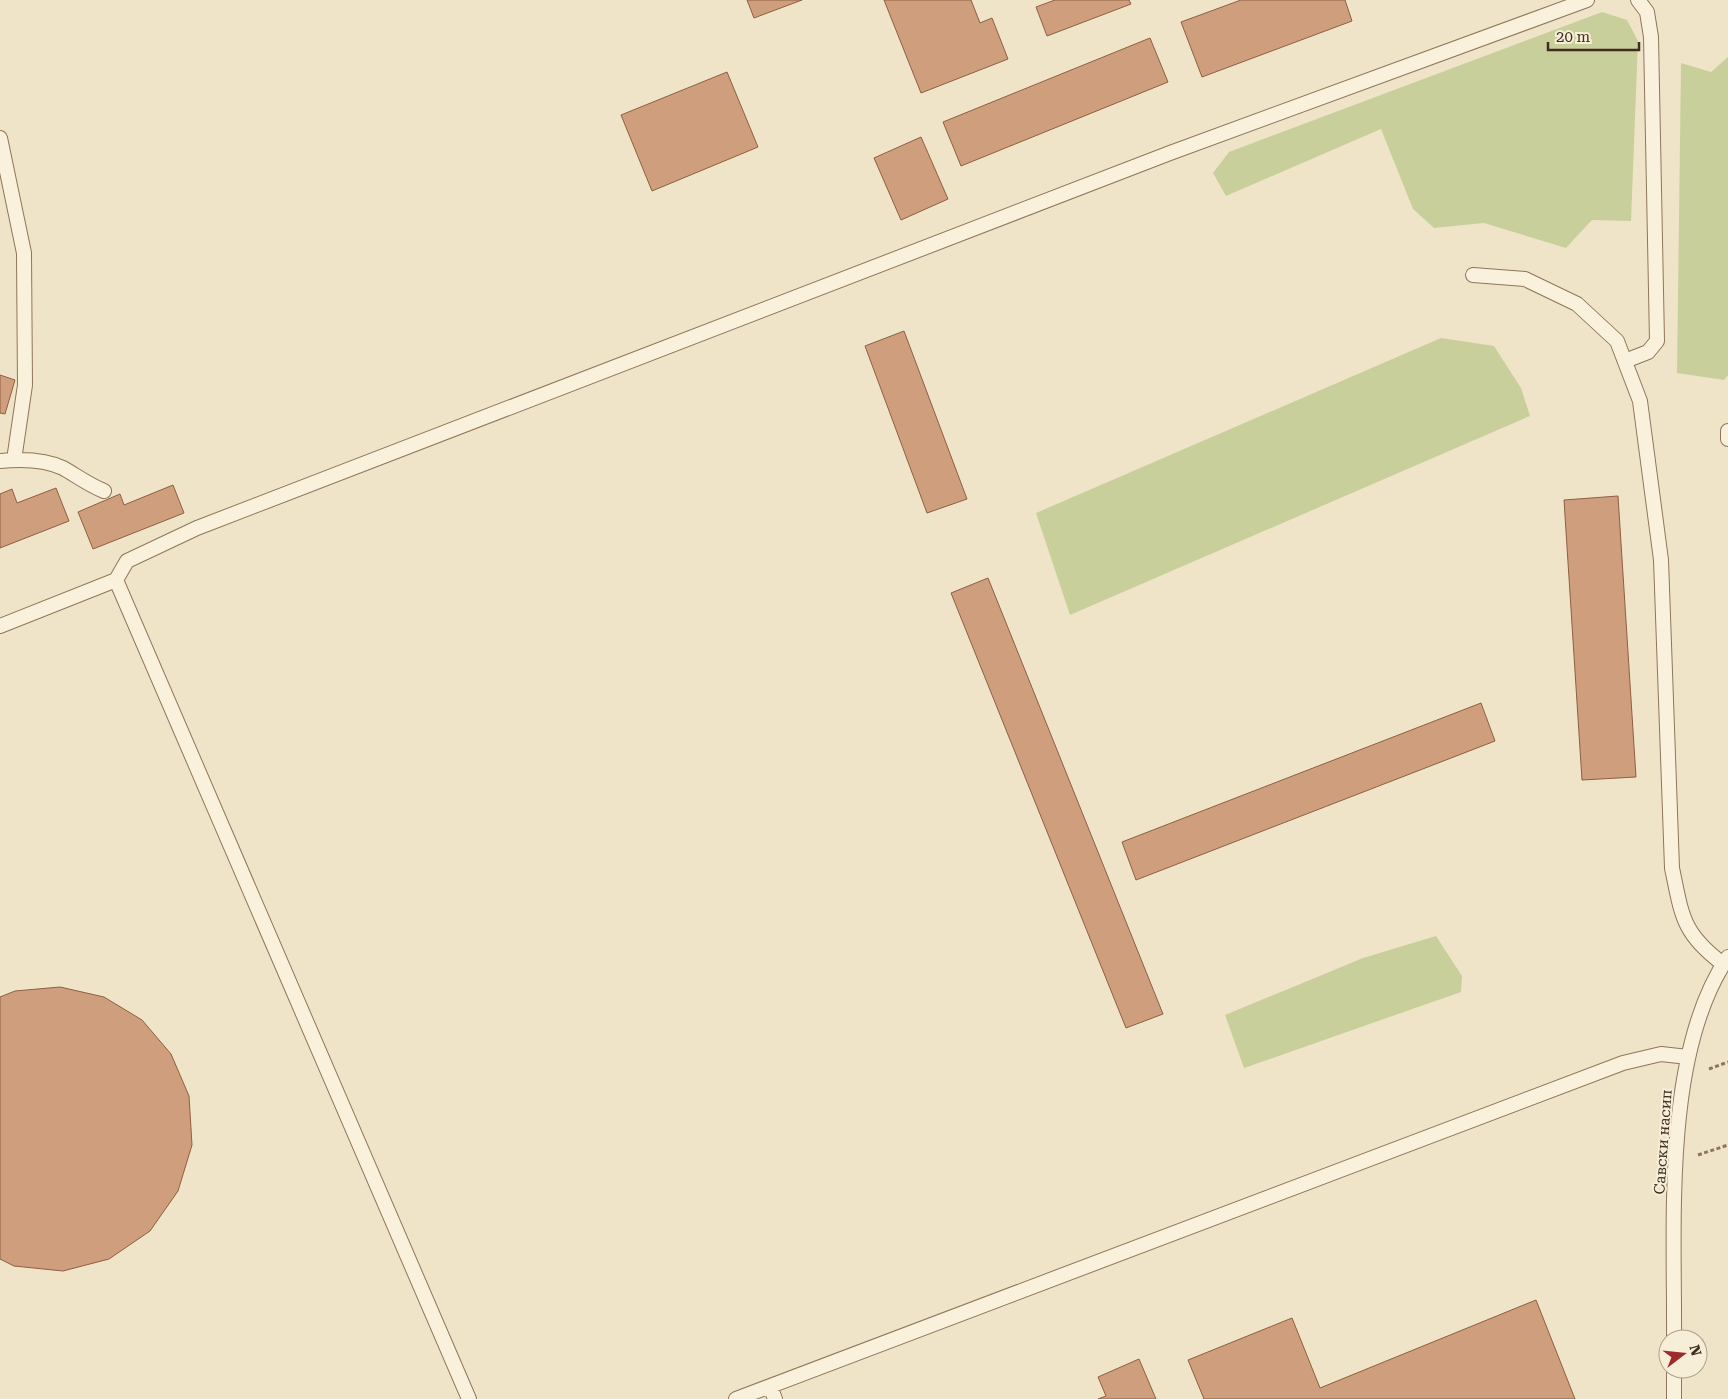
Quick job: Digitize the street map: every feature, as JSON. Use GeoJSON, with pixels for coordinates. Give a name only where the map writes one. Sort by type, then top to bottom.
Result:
{"type":"FeatureCollection","features":[{"type":"Feature","properties":{"kind":"lane"},"geometry":{"type":"LineString","coordinates":[[0,626],[116,580],[127,561],[197,528],[1170,153],[1586,0]]}},
{"type":"Feature","properties":{"kind":"lane"},"geometry":{"type":"LineString","coordinates":[[1624,361],[1648,352],[1657,341],[1651,37],[1647,12],[1638,0]]}},
{"type":"Feature","properties":{"kind":"lane"},"geometry":{"type":"LineString","coordinates":[[0,138],[24,253],[25,385],[7,460],[45,462],[62,468],[89,485],[104,491]]}},
{"type":"Feature","properties":{"kind":"lane"},"geometry":{"type":"LineString","coordinates":[[1473,275],[1525,279],[1577,304],[1617,341],[1640,401],[1661,560],[1672,868],[1688,929],[1704,949],[1726,960]]}},
{"type":"Feature","properties":{"kind":"lane"},"geometry":{"type":"LineString","coordinates":[[1728,431],[1728,439]]}},
{"type":"Feature","properties":{"kind":"lane"},"geometry":{"type":"LineString","coordinates":[[116,580],[469,1399]]}},
{"type":"Feature","properties":{"kind":"lane","name":"Савски насип"},"geometry":{"type":"LineString","coordinates":[[1674,1329],[1675,1163],[1681,1098],[1688,1057],[1700,1017],[1726,960]]}},
{"type":"Feature","properties":{"kind":"lane"},"geometry":{"type":"LineString","coordinates":[[736,1399],[773,1393],[1623,1063],[1661,1054],[1688,1057]]}},
{"type":"Feature","properties":{"kind":"lane"},"geometry":{"type":"LineString","coordinates":[[1674,1379],[1674,1399]]}},
{"type":"Feature","properties":{"kind":"path"},"geometry":{"type":"LineString","coordinates":[[1675,1163],[1728,1145]]}},
{"type":"Feature","properties":{"kind":"green space"},"geometry":{"type":"Polygon","coordinates":[[[1602,12],[1627,20],[1638,41],[1631,221],[1592,220],[1566,248],[1484,223],[1434,228],[1413,209],[1381,129],[1226,196],[1213,173],[1229,152],[1602,12]]]}},
{"type":"Feature","properties":{"kind":"green space"},"geometry":{"type":"Polygon","coordinates":[[[1728,57],[1728,375],[1724,380],[1677,373],[1681,63],[1711,72],[1728,57]]]}},
{"type":"Feature","properties":{"kind":"green space"},"geometry":{"type":"Polygon","coordinates":[[[1441,338],[1494,346],[1521,388],[1530,416],[1070,615],[1036,513],[1441,338]]]}},
{"type":"Feature","properties":{"kind":"green space"},"geometry":{"type":"Polygon","coordinates":[[[1436,936],[1462,976],[1461,992],[1244,1068],[1225,1015],[1363,958],[1436,936]]]}},
{"type":"Feature","properties":{"kind":"building"},"geometry":{"type":"Polygon","coordinates":[[[747,0],[802,0],[754,18],[747,0]]]}},
{"type":"Feature","properties":{"kind":"building"},"geometry":{"type":"Polygon","coordinates":[[[884,0],[971,0],[980,23],[992,18],[1008,59],[921,93],[884,0]]]}},
{"type":"Feature","properties":{"kind":"building"},"geometry":{"type":"Polygon","coordinates":[[[1055,0],[1129,0],[1131,4],[1047,36],[1036,7],[1055,0]]]}},
{"type":"Feature","properties":{"kind":"building"},"geometry":{"type":"Polygon","coordinates":[[[1241,0],[1345,0],[1352,21],[1202,77],[1181,22],[1241,0]]]}},
{"type":"Feature","properties":{"kind":"building"},"geometry":{"type":"Polygon","coordinates":[[[1150,38],[1168,82],[961,166],[943,122],[1150,38]]]}},
{"type":"Feature","properties":{"kind":"building"},"geometry":{"type":"Polygon","coordinates":[[[727,72],[758,147],[652,191],[621,115],[727,72]]]}},
{"type":"Feature","properties":{"kind":"building"},"geometry":{"type":"Polygon","coordinates":[[[921,137],[948,199],[901,220],[874,158],[921,137]]]}},
{"type":"Feature","properties":{"kind":"building"},"geometry":{"type":"Polygon","coordinates":[[[904,331],[967,499],[927,513],[865,346],[904,331]]]}},
{"type":"Feature","properties":{"kind":"building"},"geometry":{"type":"Polygon","coordinates":[[[0,375],[15,380],[5,414],[0,413],[0,375]]]}},
{"type":"Feature","properties":{"kind":"building"},"geometry":{"type":"Polygon","coordinates":[[[173,485],[184,513],[93,549],[78,512],[120,494],[124,505],[173,485]]]}},
{"type":"Feature","properties":{"kind":"building"},"geometry":{"type":"Polygon","coordinates":[[[56,488],[69,521],[0,548],[0,494],[12,489],[17,503],[56,488]]]}},
{"type":"Feature","properties":{"kind":"building"},"geometry":{"type":"Polygon","coordinates":[[[1618,496],[1636,777],[1582,780],[1564,500],[1618,496]]]}},
{"type":"Feature","properties":{"kind":"building"},"geometry":{"type":"Polygon","coordinates":[[[988,578],[1163,1014],[1126,1028],[951,593],[988,578]]]}},
{"type":"Feature","properties":{"kind":"building"},"geometry":{"type":"Polygon","coordinates":[[[1481,703],[1495,741],[1136,880],[1122,842],[1481,703]]]}},
{"type":"Feature","properties":{"kind":"building"},"geometry":{"type":"Polygon","coordinates":[[[60,987],[104,997],[142,1020],[171,1054],[189,1096],[192,1145],[178,1191],[150,1231],[109,1259],[63,1271],[14,1266],[0,1259],[0,997],[15,991],[60,987]]]}},
{"type":"Feature","properties":{"kind":"building"},"geometry":{"type":"Polygon","coordinates":[[[1536,1300],[1575,1399],[1204,1399],[1188,1360],[1292,1318],[1320,1388],[1536,1300]]]}},
{"type":"Feature","properties":{"kind":"building"},"geometry":{"type":"Polygon","coordinates":[[[1139,1359],[1156,1399],[1098,1399],[1106,1396],[1098,1377],[1139,1359]]]}}]}
